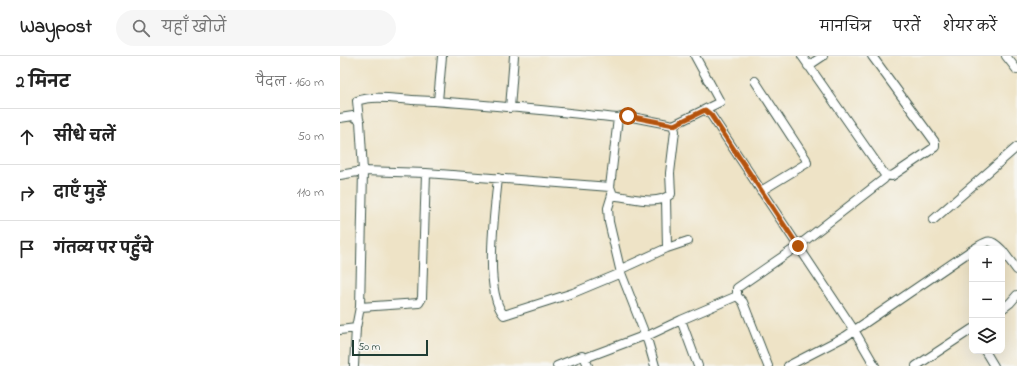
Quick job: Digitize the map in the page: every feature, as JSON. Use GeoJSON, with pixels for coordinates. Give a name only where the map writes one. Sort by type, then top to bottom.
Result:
{"type":"FeatureCollection","features":[{"type":"Feature","properties":{"kind":"street"},"geometry":{"type":"LineString","coordinates":[[438,101],[442,56]]}},
{"type":"Feature","properties":{"kind":"street"},"geometry":{"type":"LineString","coordinates":[[510,108],[514,56]]}},
{"type":"Feature","properties":{"kind":"street"},"geometry":{"type":"LineString","coordinates":[[354,366],[356,328],[360,306],[362,171],[357,101],[361,99],[379,98],[438,101],[618,118],[628,116],[674,125],[720,102],[695,56]]}},
{"type":"Feature","properties":{"kind":"street"},"geometry":{"type":"LineString","coordinates":[[802,56],[885,175],[892,176],[935,147],[935,142],[872,56]]}},
{"type":"Feature","properties":{"kind":"street"},"geometry":{"type":"LineString","coordinates":[[808,66],[823,56]]}},
{"type":"Feature","properties":{"kind":"street"},"geometry":{"type":"LineString","coordinates":[[1006,56],[1017,70]]}},
{"type":"Feature","properties":{"kind":"street"},"geometry":{"type":"LineString","coordinates":[[755,81],[806,158],[807,163],[761,191]]}},
{"type":"Feature","properties":{"kind":"street"},"geometry":{"type":"LineString","coordinates":[[705,110],[711,115],[854,330],[875,366]]}},
{"type":"Feature","properties":{"kind":"street"},"geometry":{"type":"LineString","coordinates":[[340,118],[353,116],[359,120]]}},
{"type":"Feature","properties":{"kind":"street"},"geometry":{"type":"LineString","coordinates":[[618,118],[608,208],[609,222],[622,271],[655,366]]}},
{"type":"Feature","properties":{"kind":"street"},"geometry":{"type":"LineString","coordinates":[[340,175],[362,171],[426,173],[498,178],[611,191],[654,201],[666,199],[671,194],[670,173],[675,131],[674,125]]}},
{"type":"Feature","properties":{"kind":"street"},"geometry":{"type":"LineString","coordinates":[[933,220],[1017,147]]}},
{"type":"Feature","properties":{"kind":"street"},"geometry":{"type":"LineString","coordinates":[[360,306],[419,303],[422,298],[426,173]]}},
{"type":"Feature","properties":{"kind":"street"},"geometry":{"type":"LineString","coordinates":[[768,366],[743,302],[737,296],[737,288],[798,246],[884,179],[885,175]]}},
{"type":"Feature","properties":{"kind":"street"},"geometry":{"type":"LineString","coordinates":[[498,178],[492,272],[494,290],[501,312],[504,315],[573,293],[622,271],[667,248],[688,241]]}},
{"type":"Feature","properties":{"kind":"street"},"geometry":{"type":"LineString","coordinates":[[666,199],[667,248]]}},
{"type":"Feature","properties":{"kind":"street"},"geometry":{"type":"LineString","coordinates":[[979,246],[986,241],[994,242],[998,246]]}},
{"type":"Feature","properties":{"kind":"street"},"geometry":{"type":"LineString","coordinates":[[788,366],[846,336],[969,253]]}},
{"type":"Feature","properties":{"kind":"street"},"geometry":{"type":"LineString","coordinates":[[1005,254],[1017,270]]}},
{"type":"Feature","properties":{"kind":"street"},"geometry":{"type":"LineString","coordinates":[[1005,307],[1010,304],[1017,295]]}},
{"type":"Feature","properties":{"kind":"street"},"geometry":{"type":"LineString","coordinates":[[557,366],[582,356],[585,358],[641,337],[645,337],[737,296]]}},
{"type":"Feature","properties":{"kind":"street"},"geometry":{"type":"LineString","coordinates":[[681,320],[698,366]]}},
{"type":"Feature","properties":{"kind":"street"},"geometry":{"type":"LineString","coordinates":[[340,330],[356,328]]}},
{"type":"Feature","properties":{"kind":"street"},"geometry":{"type":"LineString","coordinates":[[916,366],[969,332]]}},
{"type":"Feature","properties":{"kind":"street"},"geometry":{"type":"LineString","coordinates":[[987,354],[994,366]]}},
{"type":"Feature","properties":{"kind":"street"},"geometry":{"type":"LineString","coordinates":[[585,358],[588,366]]}},
{"type":"Feature","properties":{"kind":"route"},"geometry":{"type":"LineString","coordinates":[[628,116],[674,125],[705,110],[711,115],[798,246]]}}]}
